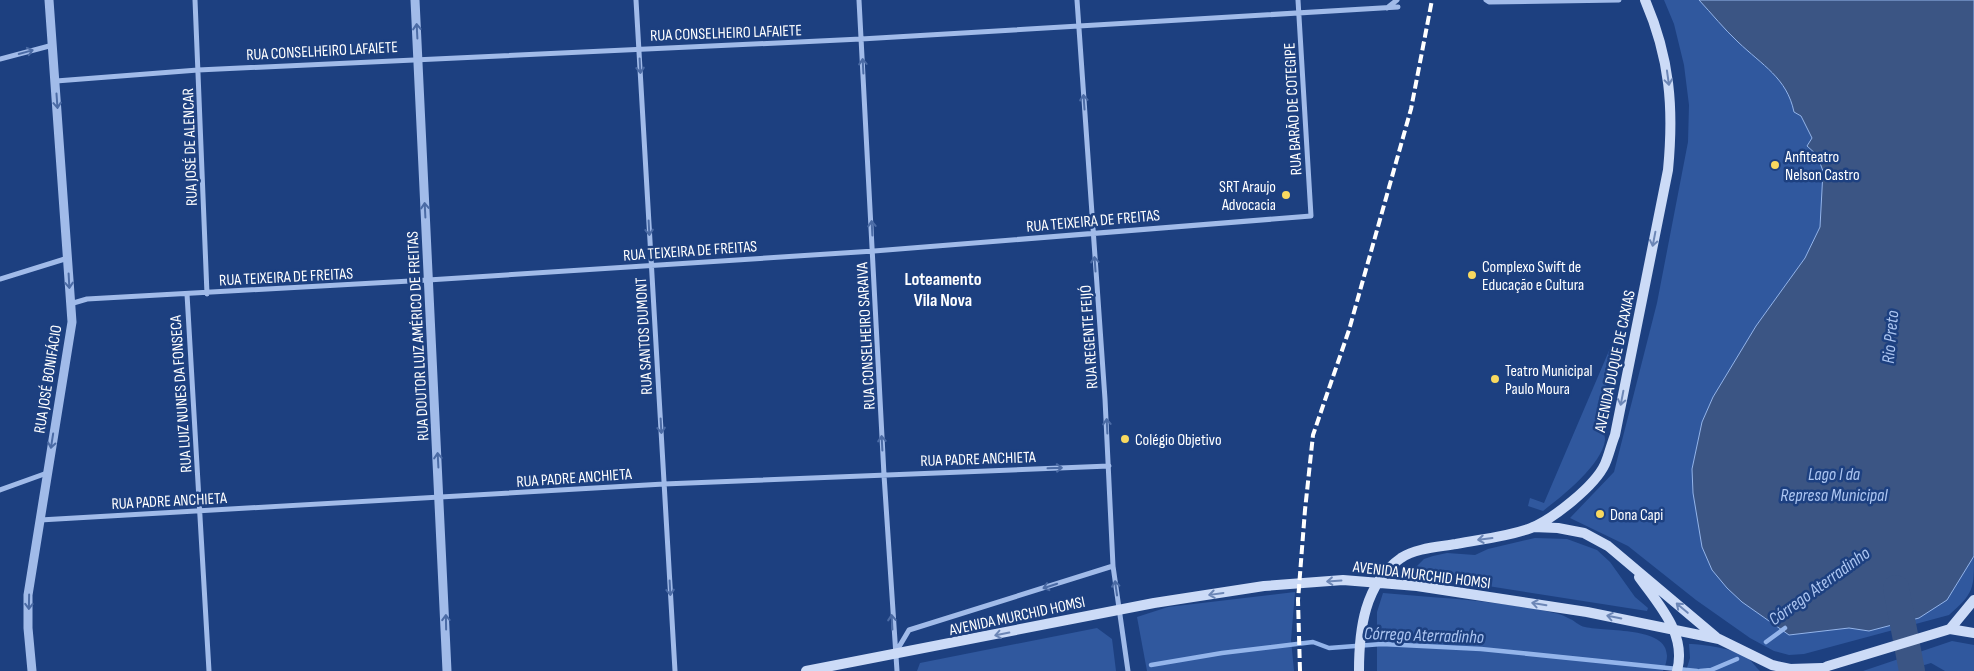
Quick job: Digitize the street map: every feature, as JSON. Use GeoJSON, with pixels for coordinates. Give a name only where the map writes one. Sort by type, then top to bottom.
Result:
{"type":"FeatureCollection","features":[{"type":"Feature","properties":{"kind":"main road","name":"AVENIDA DUQUE DE CAXIAS"},"geometry":{"type":"LineString","coordinates":[[1359,671],[1363,617],[1369,597],[1386,571],[1402,557],[1421,550],[1498,538],[1532,528],[1568,504],[1588,487],[1604,465],[1615,435],[1668,170],[1671,132],[1670,93],[1665,58],[1658,30],[1645,0]]}},
{"type":"Feature","properties":{"kind":"main road"},"geometry":{"type":"LineString","coordinates":[[1532,528],[1558,528],[1584,533],[1608,546],[1719,639]]}},
{"type":"Feature","properties":{"kind":"main road"},"geometry":{"type":"LineString","coordinates":[[1628,562],[1674,629],[1678,641],[1680,660],[1677,671]]}},
{"type":"Feature","properties":{"kind":"main road","name":"AVENIDA MURCHID HOMSI"},"geometry":{"type":"LineString","coordinates":[[806,671],[1154,603],[1264,586],[1343,580],[1418,586],[1587,612],[1674,629],[1719,639],[1772,665],[1790,669],[1820,670],[1852,658],[1947,630],[1974,633]]}},
{"type":"Feature","properties":{"kind":"main road"},"geometry":{"type":"LineString","coordinates":[[1947,630],[1974,600]]}},
{"type":"Feature","properties":{"kind":"street","name":"RUA JOSÉ BONIFÁCIO"},"geometry":{"type":"LineString","coordinates":[[32,671],[28,628],[28,595],[72,322],[49,0]]}},
{"type":"Feature","properties":{"kind":"street","name":"RUA JOSÉ DE ALENCAR"},"geometry":{"type":"LineString","coordinates":[[195,0],[207,294]]}},
{"type":"Feature","properties":{"kind":"street","name":"RUA DOUTOR LUIZ AMÉRICO DE FREITAS"},"geometry":{"type":"LineString","coordinates":[[416,0],[447,671]]}},
{"type":"Feature","properties":{"kind":"street","name":"RUA SANTOS DUMONT"},"geometry":{"type":"LineString","coordinates":[[636,0],[675,671]]}},
{"type":"Feature","properties":{"kind":"street","name":"RUA CONSELHEIRO SARAIVA"},"geometry":{"type":"LineString","coordinates":[[859,0],[874,251],[894,655],[897,671]]}},
{"type":"Feature","properties":{"kind":"street","name":"RUA REGENTE FEIJÓ"},"geometry":{"type":"LineString","coordinates":[[1077,0],[1109,466],[1113,566],[1128,671]]}},
{"type":"Feature","properties":{"kind":"street","name":"RUA BARÃO DE COTEGIPE"},"geometry":{"type":"LineString","coordinates":[[1298,0],[1311,216]]}},
{"type":"Feature","properties":{"kind":"street"},"geometry":{"type":"LineString","coordinates":[[1386,8],[1397,0]]}},
{"type":"Feature","properties":{"kind":"street"},"geometry":{"type":"LineString","coordinates":[[1486,0],[1488,2],[1619,0]]}},
{"type":"Feature","properties":{"kind":"street","name":"RUA CONSELHEIRO LAFAIETE"},"geometry":{"type":"LineString","coordinates":[[56,81],[198,70],[418,58],[861,39],[1398,7]]}},
{"type":"Feature","properties":{"kind":"street"},"geometry":{"type":"LineString","coordinates":[[0,59],[53,45]]}},
{"type":"Feature","properties":{"kind":"street","name":"RUA TEIXEIRA DE FREITAS"},"geometry":{"type":"LineString","coordinates":[[70,304],[87,298],[207,294],[874,251],[1311,216]]}},
{"type":"Feature","properties":{"kind":"street"},"geometry":{"type":"LineString","coordinates":[[0,279],[68,258]]}},
{"type":"Feature","properties":{"kind":"street","name":"RUA LUIZ NUNES DA FONSECA"},"geometry":{"type":"LineString","coordinates":[[187,294],[209,671]]}},
{"type":"Feature","properties":{"kind":"street","name":"RUA PADRE ANCHIETA"},"geometry":{"type":"LineString","coordinates":[[40,520],[664,484],[1109,466]]}},
{"type":"Feature","properties":{"kind":"street"},"geometry":{"type":"LineString","coordinates":[[0,490],[47,473]]}},
{"type":"Feature","properties":{"kind":"street","name":"AVENIDA MURCHID HOMSI"},"geometry":{"type":"LineString","coordinates":[[894,655],[909,630],[1113,566]]}},
{"type":"Feature","properties":{"kind":"shaded area"},"geometry":{"type":"Polygon","coordinates":[[[1664,0],[1699,0],[1733,37],[1780,81],[1791,100],[1794,112],[1801,116],[1812,138],[1807,146],[1817,155],[1823,171],[1820,227],[1805,258],[1756,326],[1713,397],[1702,422],[1692,469],[1693,493],[1702,547],[1789,635],[1849,628],[1869,631],[1947,600],[1974,556],[1974,576],[1971,590],[1949,615],[1804,654],[1789,655],[1774,651],[1750,638],[1696,600],[1628,546],[1570,518],[1614,472],[1657,303],[1688,142],[1689,105],[1684,65],[1674,24],[1664,0]]]}},
{"type":"Feature","properties":{"kind":"shaded area"},"geometry":{"type":"Polygon","coordinates":[[[1620,325],[1627,329],[1613,361],[1606,387],[1602,411],[1605,440],[1597,460],[1580,480],[1543,511],[1528,506],[1530,498],[1544,503],[1620,325]]]}},
{"type":"Feature","properties":{"kind":"shaded area"},"geometry":{"type":"Polygon","coordinates":[[[1535,538],[1567,539],[1597,550],[1610,562],[1635,597],[1648,608],[1647,611],[1437,578],[1424,572],[1413,570],[1424,559],[1433,556],[1447,553],[1475,555],[1488,549],[1535,538]]]}},
{"type":"Feature","properties":{"kind":"shaded area"},"geometry":{"type":"Polygon","coordinates":[[[1295,592],[1291,640],[1294,671],[1147,671],[1137,617],[1168,607],[1295,592]]]}},
{"type":"Feature","properties":{"kind":"shaded area"},"geometry":{"type":"Polygon","coordinates":[[[1383,593],[1485,602],[1546,611],[1563,616],[1585,627],[1626,631],[1655,638],[1664,645],[1667,656],[1663,671],[1377,671],[1377,612],[1383,593]]]}},
{"type":"Feature","properties":{"kind":"shaded area"},"geometry":{"type":"Polygon","coordinates":[[[1097,628],[1112,639],[1116,671],[917,671],[920,663],[1097,628]]]}},
{"type":"Feature","properties":{"kind":"shaded area"},"geometry":{"type":"Polygon","coordinates":[[[1952,641],[1974,645],[1974,671],[1945,671],[1931,663],[1905,671],[1863,671],[1952,641]]]}},
{"type":"Feature","properties":{"kind":"shaded area"},"geometry":{"type":"Polygon","coordinates":[[[1689,644],[1727,649],[1741,654],[1748,658],[1760,671],[1686,671],[1690,658],[1689,644]]]}},
{"type":"Feature","properties":{"kind":"water","name":"Lago I da Represa Municipal"},"geometry":{"type":"Polygon","coordinates":[[[1699,0],[1974,0],[1974,556],[1947,600],[1919,618],[1869,631],[1849,628],[1789,635],[1742,602],[1727,588],[1712,570],[1702,547],[1693,493],[1692,469],[1702,422],[1713,397],[1756,326],[1805,258],[1820,227],[1823,171],[1817,155],[1807,146],[1812,138],[1801,116],[1794,112],[1791,100],[1780,81],[1733,37],[1699,0]]]}},
{"type":"Feature","properties":{"kind":"waterway","name":"Rio Preto"},"geometry":{"type":"LineString","coordinates":[[1896,588],[1912,671]]}},
{"type":"Feature","properties":{"kind":"waterway","name":"Córrego Aterradinho"},"geometry":{"type":"LineString","coordinates":[[1766,642],[1785,628]]}},
{"type":"Feature","properties":{"kind":"waterway","name":"Córrego Aterradinho"},"geometry":{"type":"LineString","coordinates":[[1151,665],[1222,653],[1313,642],[1329,648],[1382,644],[1481,649],[1697,671]]}},
{"type":"Feature","properties":{"kind":"waterway","name":"Córrego Aterradinho"},"geometry":{"type":"LineString","coordinates":[[1700,671],[1711,670],[1737,659]]}},
{"type":"Feature","properties":{"kind":"railway"},"geometry":{"type":"LineString","coordinates":[[1300,671],[1298,600],[1313,435],[1349,330],[1411,109],[1432,0]]}},
{"type":"Feature","properties":{"kind":"place","name":"Anfiteatro Nelson Castro"},"geometry":{"type":"Point","coordinates":[1775,165]}},
{"type":"Feature","properties":{"kind":"place","name":"SRT Araujo Advocacia"},"geometry":{"type":"Point","coordinates":[1286,195]}},
{"type":"Feature","properties":{"kind":"place","name":"Complexo Swift de Educação e Cultura"},"geometry":{"type":"Point","coordinates":[1472,275]}},
{"type":"Feature","properties":{"kind":"place","name":"Teatro Municipal Paulo Moura"},"geometry":{"type":"Point","coordinates":[1495,379]}},
{"type":"Feature","properties":{"kind":"place","name":"Colégio Objetivo"},"geometry":{"type":"Point","coordinates":[1125,439]}},
{"type":"Feature","properties":{"kind":"place","name":"Dona Capi"},"geometry":{"type":"Point","coordinates":[1600,514]}},
{"type":"Feature","properties":{"kind":"district","name":"Loteamento Vila Nova"},"geometry":{"type":"Point","coordinates":[943,289]}}]}
